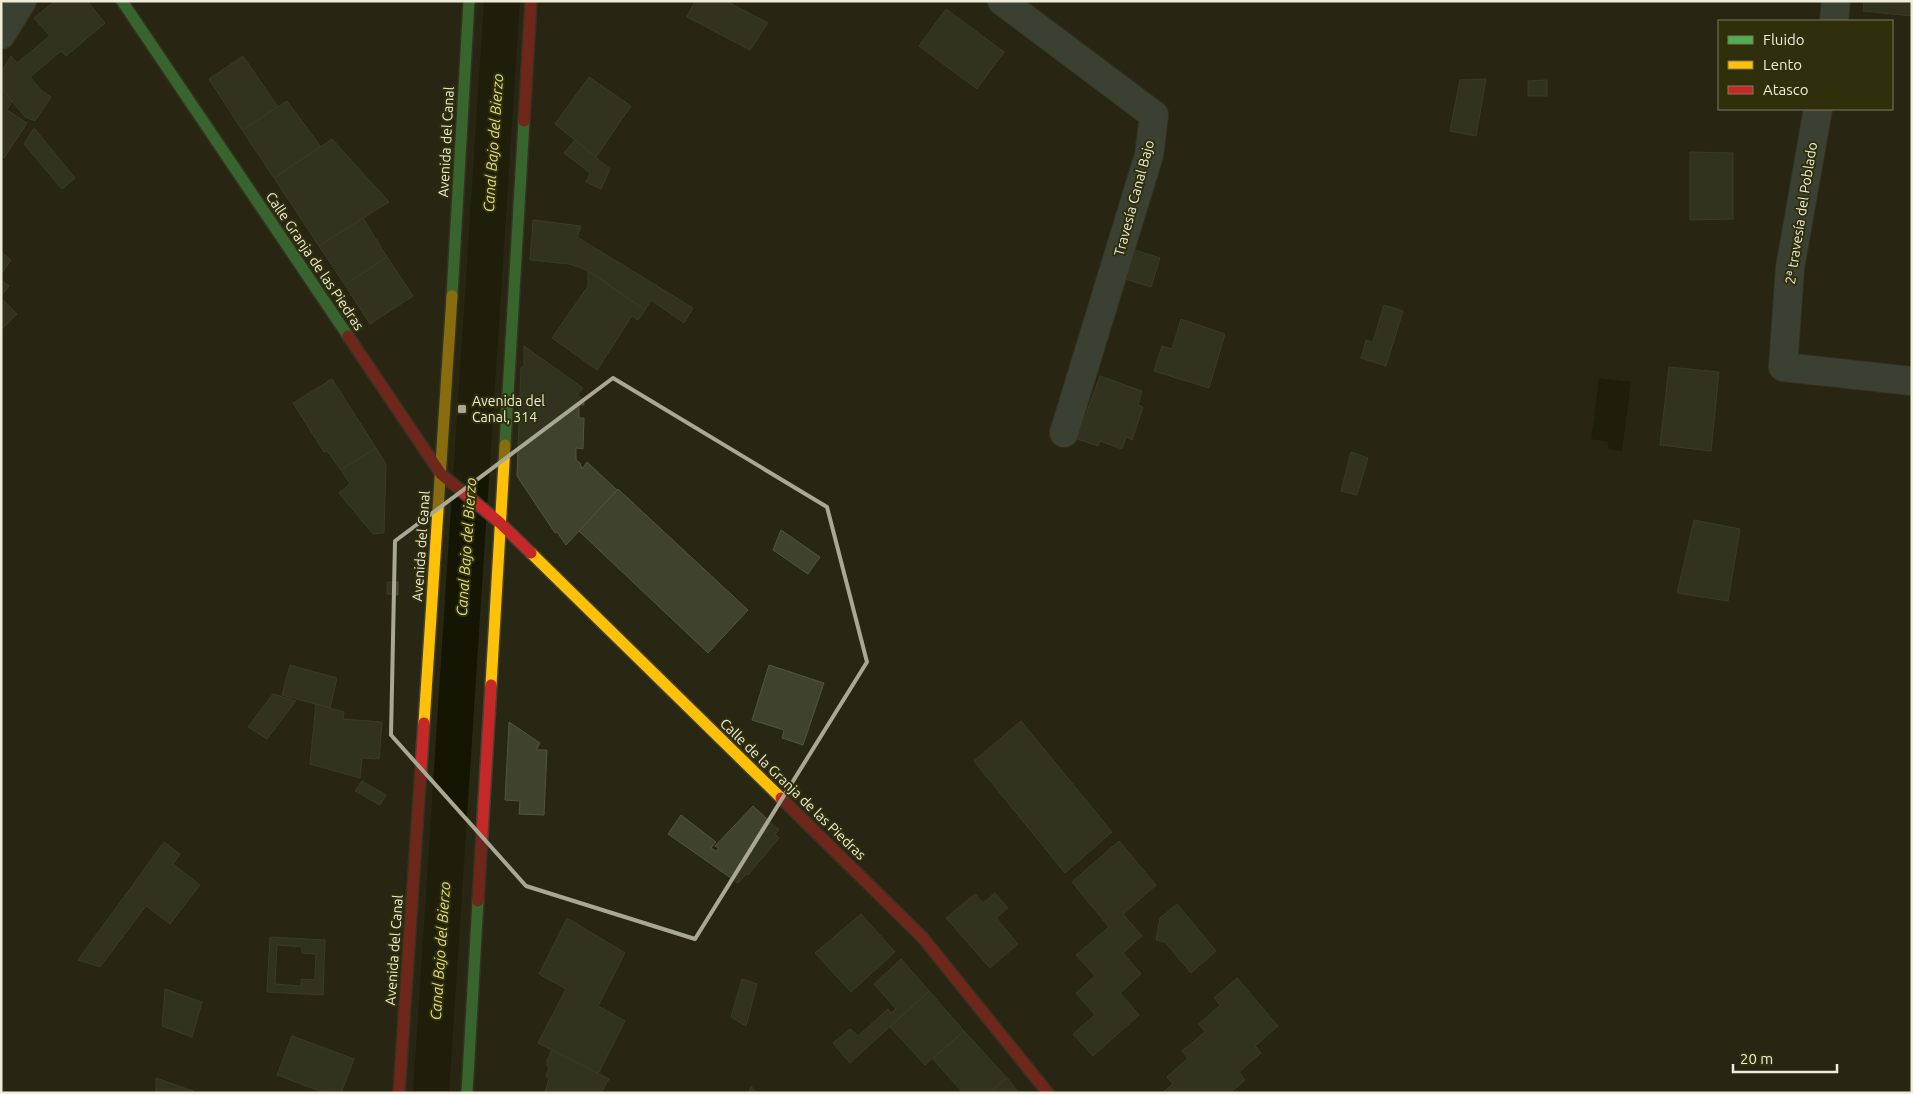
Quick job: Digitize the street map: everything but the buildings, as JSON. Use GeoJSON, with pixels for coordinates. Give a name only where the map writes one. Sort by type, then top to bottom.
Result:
{"type":"FeatureCollection","features":[{"type":"Feature","properties":{"kind":"street"},"geometry":{"type":"LineString","coordinates":[[1,35],[22,1]]}},
{"type":"Feature","properties":{"kind":"street","name":"Calle Granja de las Piedras"},"geometry":{"type":"LineString","coordinates":[[122,1],[442,474],[500,522]]}},
{"type":"Feature","properties":{"kind":"street","name":"Avenida del Canal"},"geometry":{"type":"LineString","coordinates":[[399,1093],[442,474],[469,1]]}},
{"type":"Feature","properties":{"kind":"street"},"geometry":{"type":"LineString","coordinates":[[467,1093],[531,1]]}},
{"type":"Feature","properties":{"kind":"street","name":"Travesía Canal Bajo"},"geometry":{"type":"LineString","coordinates":[[1002,1],[1154,115],[1149,155],[1064,433]]}},
{"type":"Feature","properties":{"kind":"street"},"geometry":{"type":"LineString","coordinates":[[1834,20],[1836,1]]}},
{"type":"Feature","properties":{"kind":"street","name":"2ª travesía del Poblado"},"geometry":{"type":"LineString","coordinates":[[1818,110],[1790,268],[1783,367],[1912,381]]}},
{"type":"Feature","properties":{"kind":"street","name":"Calle de la Granja de las Piedras"},"geometry":{"type":"LineString","coordinates":[[500,522],[923,938],[1048,1093]]}},
{"type":"Feature","properties":{"kind":"highlighted area"},"geometry":{"type":"Polygon","coordinates":[[[613,378],[827,507],[867,662],[695,939],[526,886],[391,735],[395,541],[613,378]]]}},
{"type":"Feature","properties":{"kind":"shaded area"},"geometry":{"type":"Polygon","coordinates":[[[1599,378],[1631,382],[1622,451],[1608,449],[1608,442],[1591,439],[1599,378]]]}},
{"type":"Feature","properties":{"kind":"waterway","name":"Canal Bajo del Bierzo"},"geometry":{"type":"LineString","coordinates":[[431,1093],[502,1]]}},
{"type":"Feature","properties":{"kind":"traffic: fast"},"geometry":{"type":"LineString","coordinates":[[122,1],[348,336]]}},
{"type":"Feature","properties":{"kind":"traffic: fast"},"geometry":{"type":"LineString","coordinates":[[452,296],[469,1]]}},
{"type":"Feature","properties":{"kind":"traffic: fast"},"geometry":{"type":"LineString","coordinates":[[505,445],[524,121]]}},
{"type":"Feature","properties":{"kind":"traffic: fast"},"geometry":{"type":"LineString","coordinates":[[467,1093],[478,901]]}},
{"type":"Feature","properties":{"kind":"traffic: slow"},"geometry":{"type":"LineString","coordinates":[[424,723],[452,296]]}},
{"type":"Feature","properties":{"kind":"traffic: slow"},"geometry":{"type":"LineString","coordinates":[[491,685],[505,445]]}},
{"type":"Feature","properties":{"kind":"traffic: slow"},"geometry":{"type":"LineString","coordinates":[[531,553],[781,798]]}},
{"type":"Feature","properties":{"kind":"traffic: jam"},"geometry":{"type":"LineString","coordinates":[[524,121],[531,1]]}},
{"type":"Feature","properties":{"kind":"traffic: jam"},"geometry":{"type":"LineString","coordinates":[[348,336],[441,474],[499,522],[531,553]]}},
{"type":"Feature","properties":{"kind":"traffic: jam"},"geometry":{"type":"LineString","coordinates":[[478,901],[491,685]]}},
{"type":"Feature","properties":{"kind":"traffic: jam"},"geometry":{"type":"LineString","coordinates":[[399,1093],[424,723]]}},
{"type":"Feature","properties":{"kind":"traffic: jam"},"geometry":{"type":"LineString","coordinates":[[781,798],[923,938],[1048,1093]]}},
{"type":"Feature","properties":{"kind":"place","name":"Avenida del Canal, 314"},"geometry":{"type":"Point","coordinates":[462,409]}}]}
